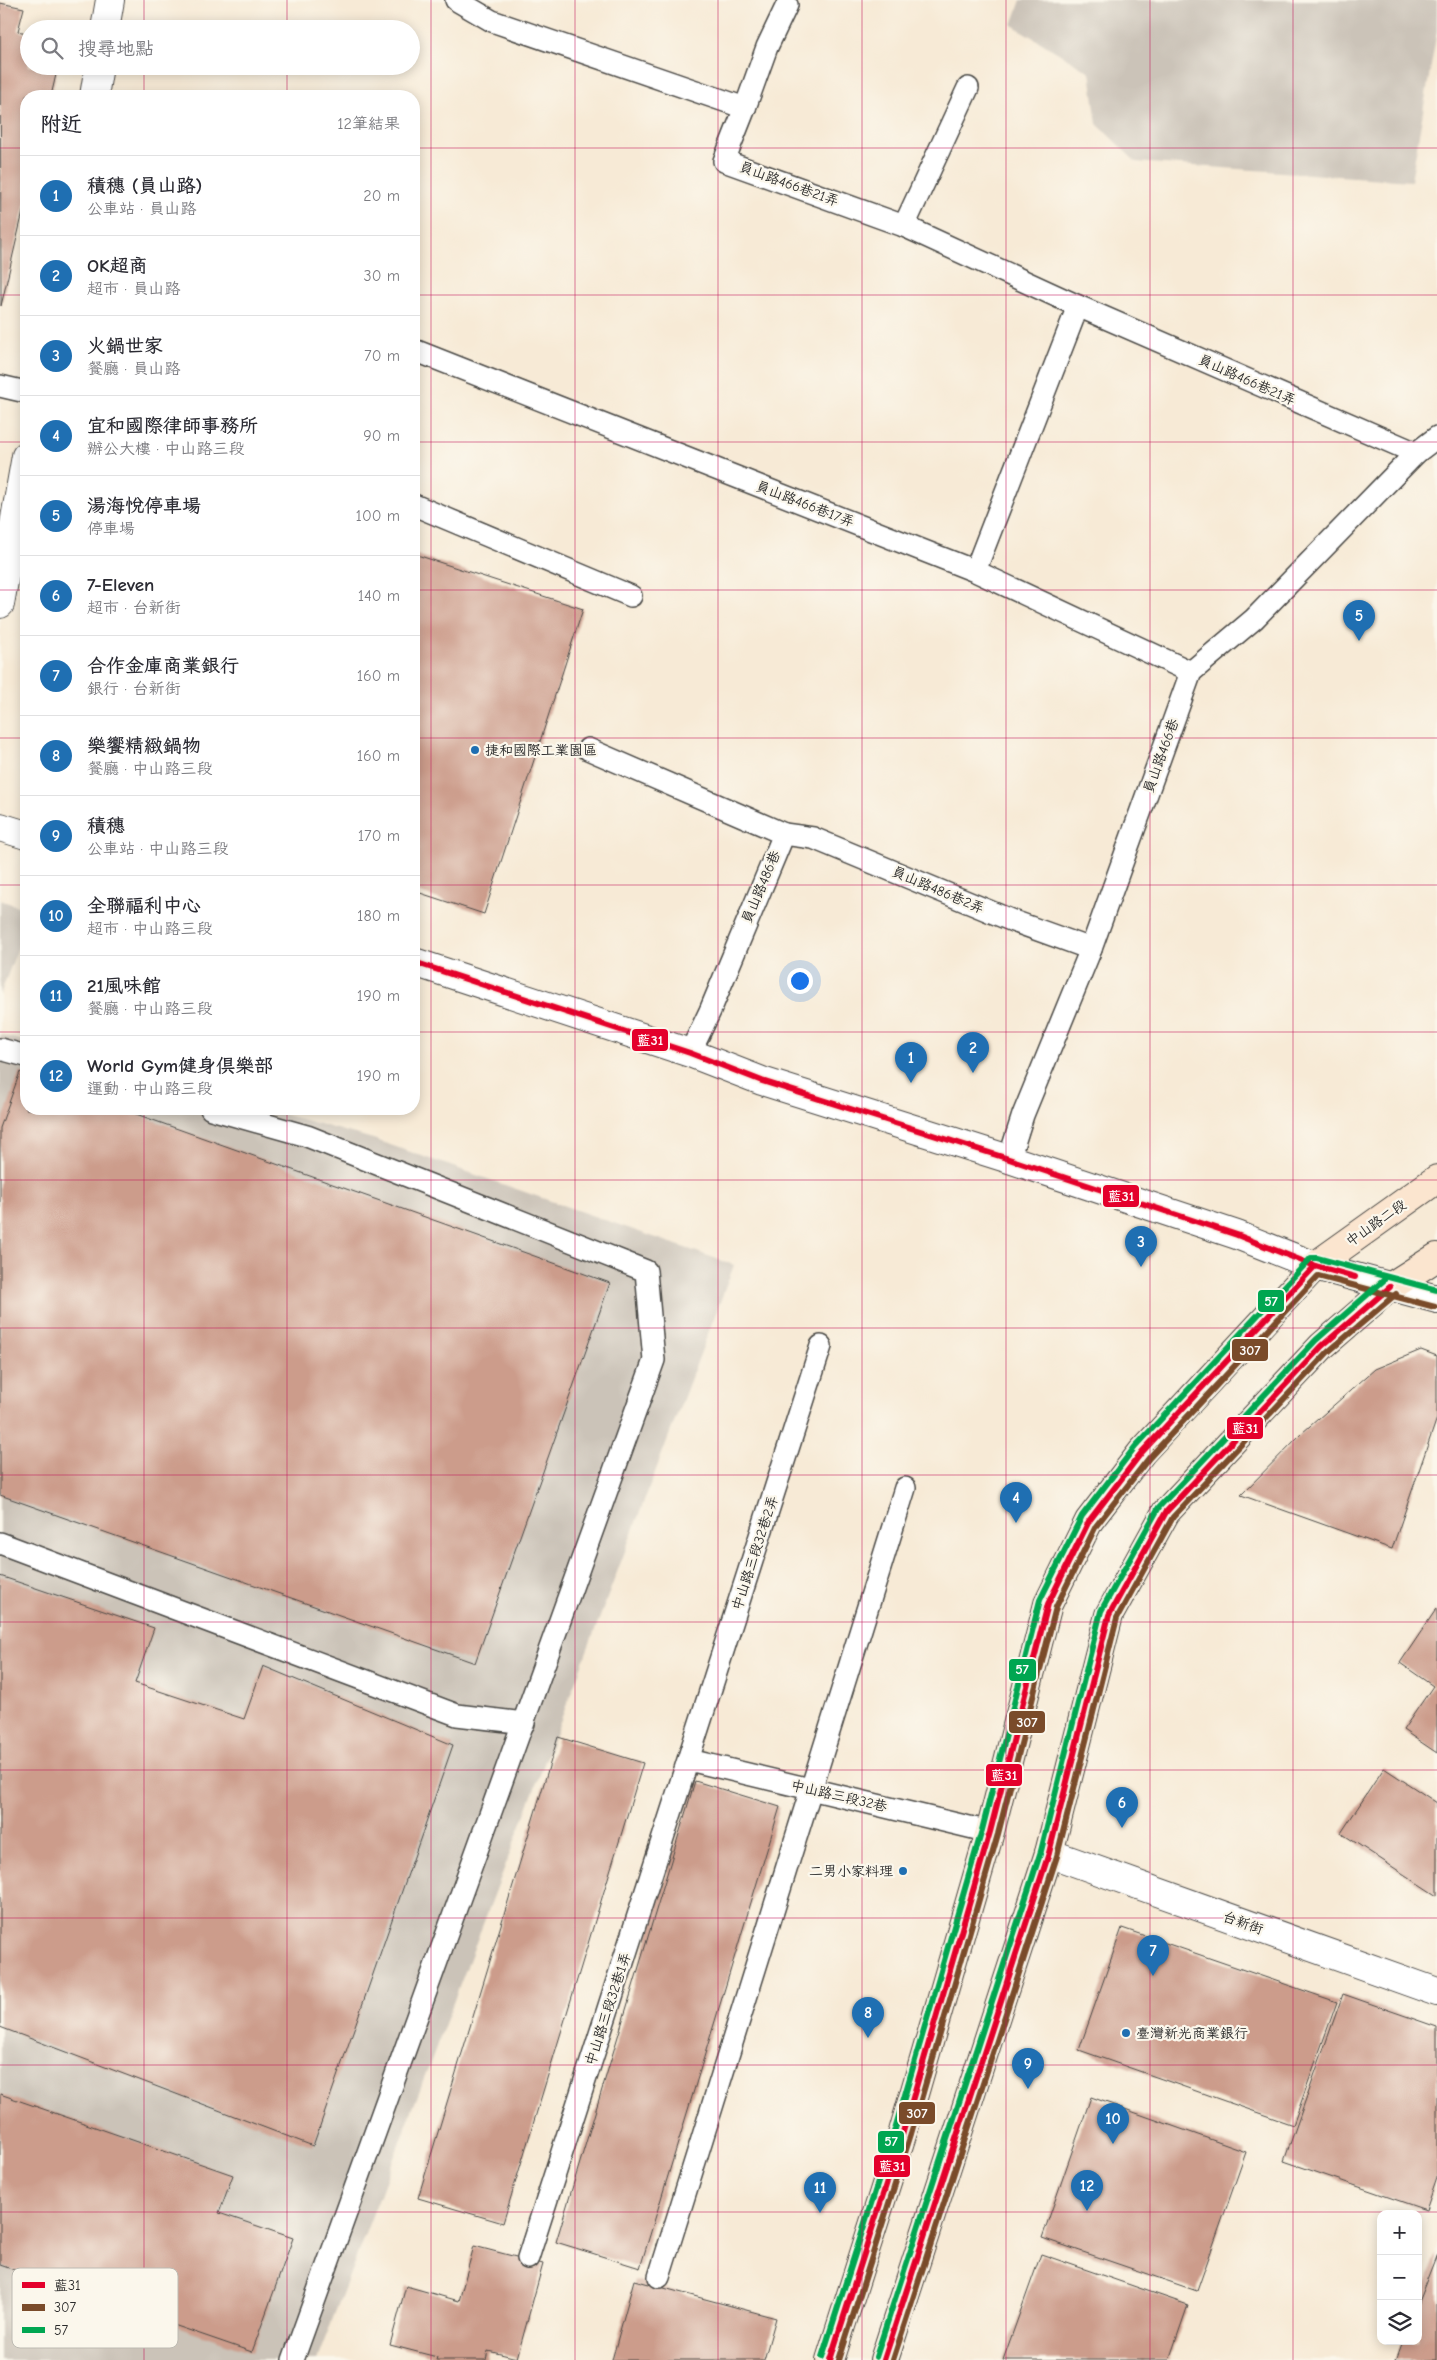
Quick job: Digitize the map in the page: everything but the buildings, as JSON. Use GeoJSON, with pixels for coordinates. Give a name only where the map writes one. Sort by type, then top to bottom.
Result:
{"type":"FeatureCollection","features":[{"type":"Feature","properties":{"kind":"main road","name":"中山路二段"},"geometry":{"type":"LineString","coordinates":[[830,2360],[903,2132],[990,1832],[1048,1604],[1089,1521],[1142,1452],[1315,1266],[1437,1179]]}},
{"type":"Feature","properties":{"kind":"main road"},"geometry":{"type":"LineString","coordinates":[[884,2360],[1049,1853],[1110,1615],[1166,1512],[1322,1346],[1390,1287],[1437,1257]]}},
{"type":"Feature","properties":{"kind":"street"},"geometry":{"type":"LineString","coordinates":[[107,20],[110,0]]}},
{"type":"Feature","properties":{"kind":"street"},"geometry":{"type":"LineString","coordinates":[[95,90],[98,75]]}},
{"type":"Feature","properties":{"kind":"street"},"geometry":{"type":"LineString","coordinates":[[0,604],[20,490]]}},
{"type":"Feature","properties":{"kind":"street"},"geometry":{"type":"LineString","coordinates":[[0,826],[20,833]]}},
{"type":"Feature","properties":{"kind":"street"},"geometry":{"type":"LineString","coordinates":[[420,964],[690,1053],[762,1081],[1009,1159],[1237,1235],[1315,1266],[1437,1299]]}},
{"type":"Feature","properties":{"kind":"street","name":"台新街"},"geometry":{"type":"LineString","coordinates":[[1049,1853],[1437,1992]]}},
{"type":"Feature","properties":{"kind":"lane"},"geometry":{"type":"LineString","coordinates":[[456,0],[492,21],[744,108],[767,47],[787,6]]}},
{"type":"Feature","properties":{"kind":"lane"},"geometry":{"type":"LineString","coordinates":[[904,226],[968,88]]}},
{"type":"Feature","properties":{"kind":"lane","name":"員山路466巷21弄"},"geometry":{"type":"LineString","coordinates":[[744,108],[724,161],[904,226],[1078,306],[1416,454]]}},
{"type":"Feature","properties":{"kind":"lane"},"geometry":{"type":"LineString","coordinates":[[975,571],[1078,306]]}},
{"type":"Feature","properties":{"kind":"lane","name":"員山路466巷17弄"},"geometry":{"type":"LineString","coordinates":[[420,352],[975,571],[1191,672]]}},
{"type":"Feature","properties":{"kind":"lane"},"geometry":{"type":"LineString","coordinates":[[0,386],[20,391]]}},
{"type":"Feature","properties":{"kind":"lane"},"geometry":{"type":"LineString","coordinates":[[1191,672],[1254,619],[1416,454],[1437,437]]}},
{"type":"Feature","properties":{"kind":"lane"},"geometry":{"type":"LineString","coordinates":[[420,508],[631,596]]}},
{"type":"Feature","properties":{"kind":"lane","name":"員山路466巷"},"geometry":{"type":"LineString","coordinates":[[1009,1159],[1022,1115],[1091,949],[1191,672]]}},
{"type":"Feature","properties":{"kind":"lane","name":"員山路486巷"},"geometry":{"type":"LineString","coordinates":[[588,749],[784,834],[710,1011],[690,1053]]}},
{"type":"Feature","properties":{"kind":"lane","name":"員山路486巷2弄"},"geometry":{"type":"LineString","coordinates":[[784,834],[813,838],[1012,922],[1091,949]]}},
{"type":"Feature","properties":{"kind":"lane"},"geometry":{"type":"LineString","coordinates":[[0,1049],[20,1054]]}},
{"type":"Feature","properties":{"kind":"lane"},"geometry":{"type":"LineString","coordinates":[[232,1115],[307,1136],[646,1271],[654,1360],[293,2360]]}},
{"type":"Feature","properties":{"kind":"lane","name":"中山路三段32巷2弄"},"geometry":{"type":"LineString","coordinates":[[688,1760],[821,1346]]}},
{"type":"Feature","properties":{"kind":"lane"},"geometry":{"type":"LineString","coordinates":[[660,2277],[905,1488]]}},
{"type":"Feature","properties":{"kind":"lane"},"geometry":{"type":"LineString","coordinates":[[0,1543],[457,1715],[524,1723]]}},
{"type":"Feature","properties":{"kind":"lane","name":"中山路三段32巷"},"geometry":{"type":"LineString","coordinates":[[688,1760],[990,1832]]}},
{"type":"Feature","properties":{"kind":"lane","name":"中山路三段32巷1弄"},"geometry":{"type":"LineString","coordinates":[[528,2258],[688,1760]]}},
{"type":"Feature","properties":{"kind":"shaded area"},"geometry":{"type":"Polygon","coordinates":[[[1021,0],[1437,0],[1437,31],[1411,181],[1136,162],[1097,124],[1090,72],[1012,25],[1021,0]]]}},
{"type":"Feature","properties":{"kind":"shaded area"},"geometry":{"type":"Polygon","coordinates":[[[0,900],[20,907],[20,942],[0,995],[0,900]]]}},
{"type":"Feature","properties":{"kind":"shaded area"},"geometry":{"type":"Polygon","coordinates":[[[0,1034],[20,1040],[20,1115],[287,1115],[373,1139],[734,1265],[317,2360],[0,2360],[0,1034]]]}},
{"type":"Feature","properties":{"kind":"transit line","name":"藍31"},"geometry":{"type":"LineString","coordinates":[[420,964],[690,1053],[762,1081],[1009,1159],[1237,1235],[1315,1266],[1355,1277]]}},
{"type":"Feature","properties":{"kind":"transit line","name":"57"},"geometry":{"type":"LineString","coordinates":[[822,2357],[895,2129],[982,1830],[1040,1600],[1082,1516],[1135,1447],[1311,1258],[1437,1290]]}},
{"type":"Feature","properties":{"kind":"transit line","name":"藍31"},"geometry":{"type":"LineString","coordinates":[[830,2360],[903,2132],[990,1832],[1048,1604],[1089,1521],[1142,1452],[1315,1266]]}},
{"type":"Feature","properties":{"kind":"transit line","name":"307"},"geometry":{"type":"LineString","coordinates":[[839,2360],[911,2134],[998,1834],[1056,1607],[1096,1526],[1149,1458],[1318,1276],[1435,1307]]}},
{"type":"Feature","properties":{"kind":"transit line","name":"57"},"geometry":{"type":"LineString","coordinates":[[876,2357],[1041,1851],[1101,1611],[1159,1507],[1316,1340],[1384,1280]]}},
{"type":"Feature","properties":{"kind":"transit line","name":"藍31"},"geometry":{"type":"LineString","coordinates":[[884,2360],[1049,1853],[1109,1615],[1166,1512],[1322,1346],[1390,1287]]}},
{"type":"Feature","properties":{"kind":"transit line","name":"307"},"geometry":{"type":"LineString","coordinates":[[893,2360],[1057,1856],[1117,1618],[1173,1517],[1328,1352],[1396,1294]]}},
{"type":"Feature","properties":{"kind":"place","name":"湯海悅停車場"},"geometry":{"type":"Point","coordinates":[1359,641]}},
{"type":"Feature","properties":{"kind":"place","name":"捷和國際工業園區"},"geometry":{"type":"Point","coordinates":[475,750]}},
{"type":"Feature","properties":{"kind":"place","name":"OK超商"},"geometry":{"type":"Point","coordinates":[973,1073]}},
{"type":"Feature","properties":{"kind":"place","name":"積穗 (員山路)"},"geometry":{"type":"Point","coordinates":[911,1083]}},
{"type":"Feature","properties":{"kind":"place","name":"火鍋世家"},"geometry":{"type":"Point","coordinates":[1141,1267]}},
{"type":"Feature","properties":{"kind":"place","name":"宜和國際律師事務所"},"geometry":{"type":"Point","coordinates":[1016,1523]}},
{"type":"Feature","properties":{"kind":"place","name":"7-Eleven"},"geometry":{"type":"Point","coordinates":[1122,1828]}},
{"type":"Feature","properties":{"kind":"place","name":"二男小家料理"},"geometry":{"type":"Point","coordinates":[903,1871]}},
{"type":"Feature","properties":{"kind":"place","name":"合作金庫商業銀行"},"geometry":{"type":"Point","coordinates":[1153,1976]}},
{"type":"Feature","properties":{"kind":"place","name":"臺灣新光商業銀行"},"geometry":{"type":"Point","coordinates":[1126,2033]}},
{"type":"Feature","properties":{"kind":"place","name":"樂饗精緻鍋物"},"geometry":{"type":"Point","coordinates":[868,2038]}},
{"type":"Feature","properties":{"kind":"place","name":"積穗"},"geometry":{"type":"Point","coordinates":[1028,2089]}},
{"type":"Feature","properties":{"kind":"place","name":"全聯福利中心"},"geometry":{"type":"Point","coordinates":[1113,2144]}},
{"type":"Feature","properties":{"kind":"place","name":"World Gym健身俱樂部"},"geometry":{"type":"Point","coordinates":[1087,2211]}},
{"type":"Feature","properties":{"kind":"place","name":"21風味館"},"geometry":{"type":"Point","coordinates":[820,2213]}}]}
